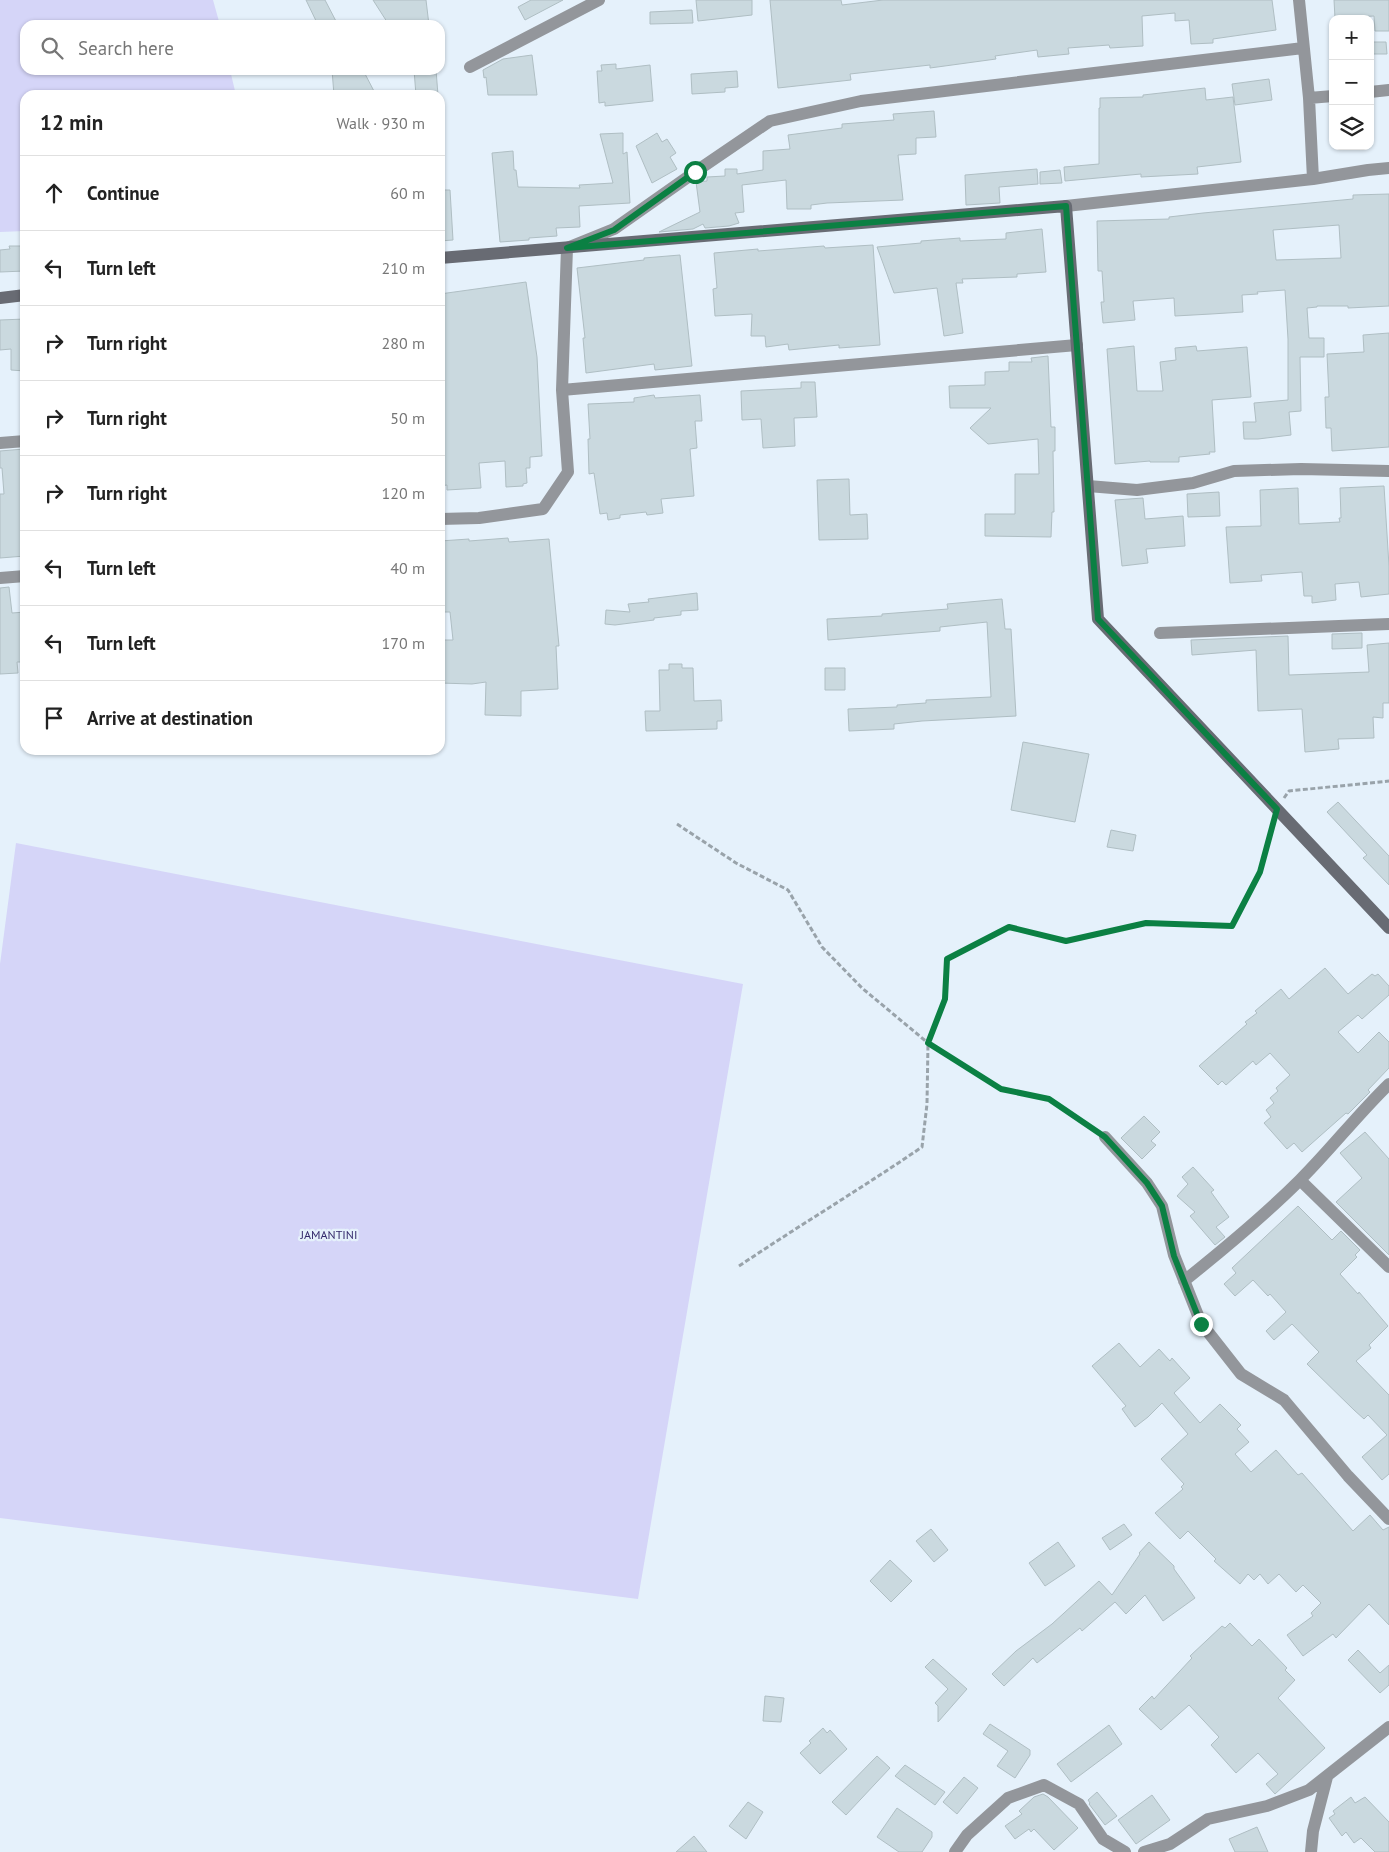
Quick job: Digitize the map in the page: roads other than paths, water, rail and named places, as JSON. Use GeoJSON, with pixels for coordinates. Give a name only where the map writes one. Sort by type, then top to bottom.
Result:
{"type":"FeatureCollection","features":[{"type":"Feature","properties":{"kind":"street"},"geometry":{"type":"LineString","coordinates":[[470,67],[599,0]]}},
{"type":"Feature","properties":{"kind":"street"},"geometry":{"type":"LineString","coordinates":[[1299,0],[1309,98],[1313,179]]}},
{"type":"Feature","properties":{"kind":"street"},"geometry":{"type":"LineString","coordinates":[[567,248],[614,230],[770,121],[861,101],[1303,48]]}},
{"type":"Feature","properties":{"kind":"street"},"geometry":{"type":"LineString","coordinates":[[1374,92],[1389,90]]}},
{"type":"Feature","properties":{"kind":"street"},"geometry":{"type":"LineString","coordinates":[[1309,98],[1329,96]]}},
{"type":"Feature","properties":{"kind":"street"},"geometry":{"type":"LineString","coordinates":[[445,258],[1066,206],[1313,179],[1389,168]]}},
{"type":"Feature","properties":{"kind":"street"},"geometry":{"type":"LineString","coordinates":[[1066,206],[1098,619],[1389,928]]}},
{"type":"Feature","properties":{"kind":"street"},"geometry":{"type":"LineString","coordinates":[[445,519],[479,518],[543,509],[568,472],[562,390],[567,248]]}},
{"type":"Feature","properties":{"kind":"street"},"geometry":{"type":"LineString","coordinates":[[0,298],[20,296]]}},
{"type":"Feature","properties":{"kind":"street"},"geometry":{"type":"LineString","coordinates":[[562,390],[1078,345]]}},
{"type":"Feature","properties":{"kind":"street"},"geometry":{"type":"LineString","coordinates":[[0,443],[20,441]]}},
{"type":"Feature","properties":{"kind":"street"},"geometry":{"type":"LineString","coordinates":[[1088,486],[1137,490],[1194,483],[1234,471],[1301,469],[1389,472]]}},
{"type":"Feature","properties":{"kind":"street"},"geometry":{"type":"LineString","coordinates":[[0,578],[20,576]]}},
{"type":"Feature","properties":{"kind":"street"},"geometry":{"type":"LineString","coordinates":[[1160,633],[1389,624]]}},
{"type":"Feature","properties":{"kind":"street"},"geometry":{"type":"LineString","coordinates":[[1184,1281],[1237,1238],[1300,1180],[1365,1107],[1389,1084]]}},
{"type":"Feature","properties":{"kind":"street"},"geometry":{"type":"LineString","coordinates":[[1105,1137],[1147,1183],[1162,1206],[1174,1256],[1201,1324],[1241,1374],[1284,1400],[1348,1476],[1389,1519]]}},
{"type":"Feature","properties":{"kind":"street"},"geometry":{"type":"LineString","coordinates":[[1300,1180],[1389,1267]]}},
{"type":"Feature","properties":{"kind":"street"},"geometry":{"type":"LineString","coordinates":[[1144,1852],[1170,1844],[1208,1819],[1267,1806],[1309,1790],[1389,1727]]}},
{"type":"Feature","properties":{"kind":"street"},"geometry":{"type":"LineString","coordinates":[[1311,1852],[1313,1831],[1328,1776]]}},
{"type":"Feature","properties":{"kind":"street"},"geometry":{"type":"LineString","coordinates":[[955,1852],[967,1835],[1008,1798],[1044,1784],[1079,1804],[1103,1839],[1125,1852]]}},
{"type":"Feature","properties":{"kind":"park label","name":"JAMANTINI"},"geometry":{"type":"Point","coordinates":[329,1234]}}]}
